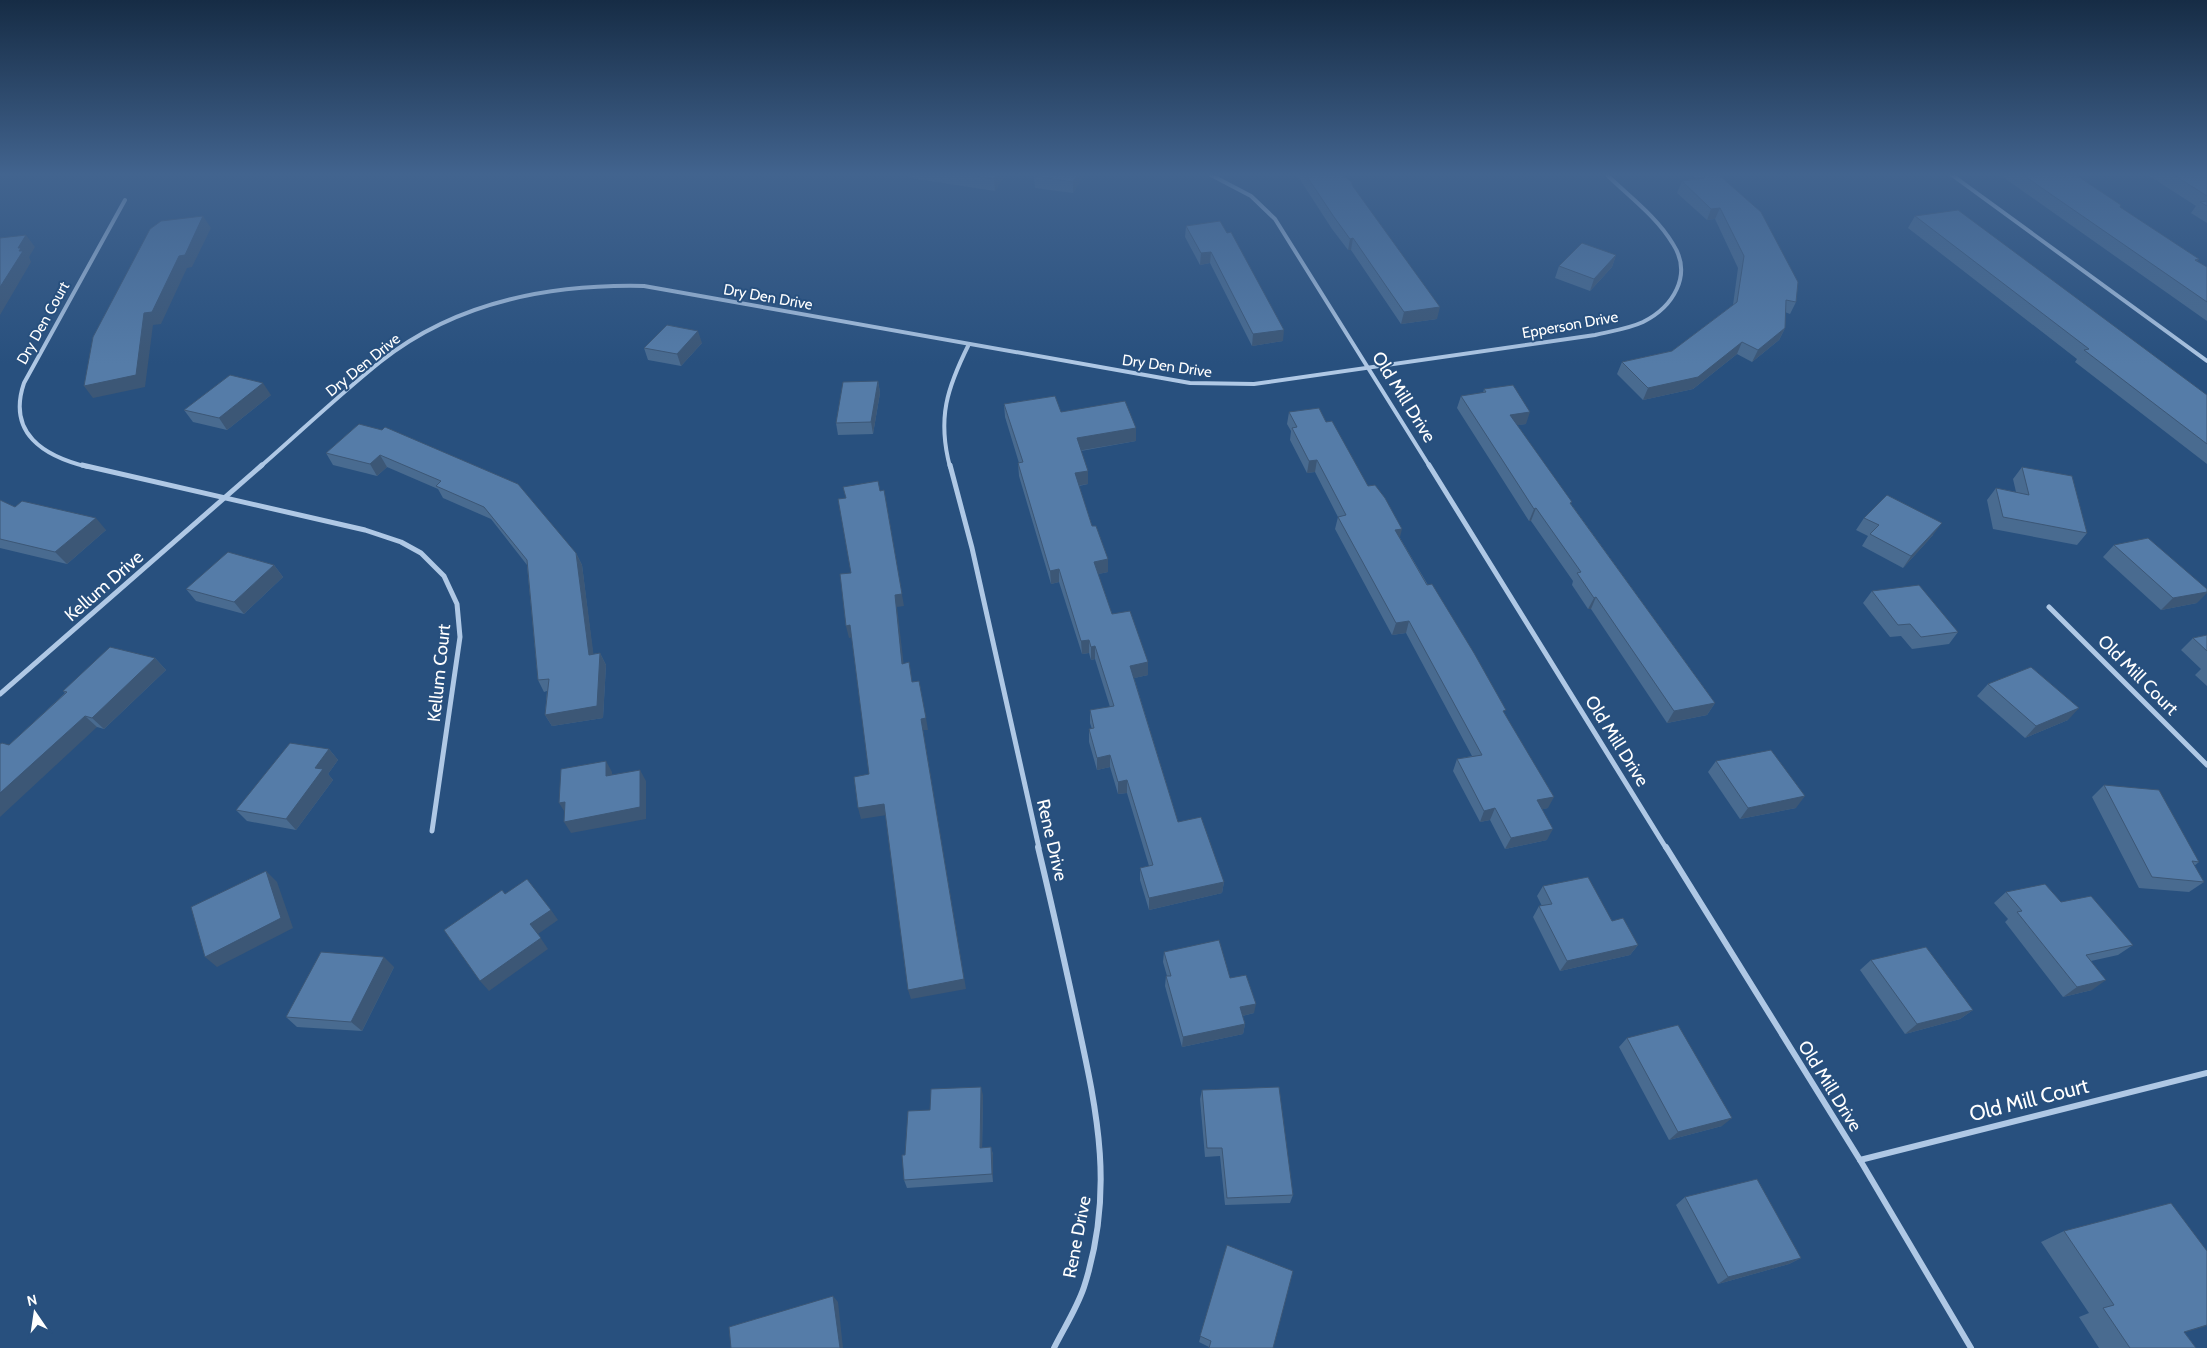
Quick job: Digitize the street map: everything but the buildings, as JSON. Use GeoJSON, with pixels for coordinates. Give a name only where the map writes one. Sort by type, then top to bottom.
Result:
{"type":"FeatureCollection","features":[{"type":"Feature","properties":{"kind":"street","name":"Dry Den Court"},"geometry":{"type":"LineString","coordinates":[[104,238],[27,375],[18,398],[20,420],[31,439],[51,454],[60,458],[226,498]]}},
{"type":"Feature","properties":{"kind":"street","name":"Old Mill Drive"},"geometry":{"type":"LineString","coordinates":[[1287,238],[1369,366],[1860,1160],[1971,1348]]}},
{"type":"Feature","properties":{"kind":"street","name":"Epperson Drive"},"geometry":{"type":"LineString","coordinates":[[1369,366],[1617,331],[1645,321],[1666,307],[1678,290],[1682,278],[1682,265],[1678,252],[1669,238]]}},
{"type":"Feature","properties":{"kind":"street"},"geometry":{"type":"LineString","coordinates":[[2038,238],[2207,361]]}},
{"type":"Feature","properties":{"kind":"street","name":"Dry Den Drive"},"geometry":{"type":"LineString","coordinates":[[226,498],[381,361],[405,344],[453,318],[488,304],[524,294],[586,285],[644,286],[1190,383],[1254,384],[1369,366]]}},
{"type":"Feature","properties":{"kind":"street","name":"Rene Drive"},"geometry":{"type":"LineString","coordinates":[[970,344],[953,376],[946,401],[944,417],[946,451],[980,587],[1091,1082],[1100,1135],[1101,1198],[1084,1286],[1055,1346]]}},
{"type":"Feature","properties":{"kind":"street","name":"Kellum Drive"},"geometry":{"type":"LineString","coordinates":[[0,694],[226,498]]}},
{"type":"Feature","properties":{"kind":"street","name":"Kellum Court"},"geometry":{"type":"LineString","coordinates":[[226,498],[390,538],[421,553],[444,576],[457,604],[460,638],[432,831]]}},
{"type":"Feature","properties":{"kind":"street","name":"Old Mill Court"},"geometry":{"type":"LineString","coordinates":[[2049,607],[2207,765]]}},
{"type":"Feature","properties":{"kind":"street","name":"Old Mill Court"},"geometry":{"type":"LineString","coordinates":[[1860,1160],[2207,1073]]}}]}
